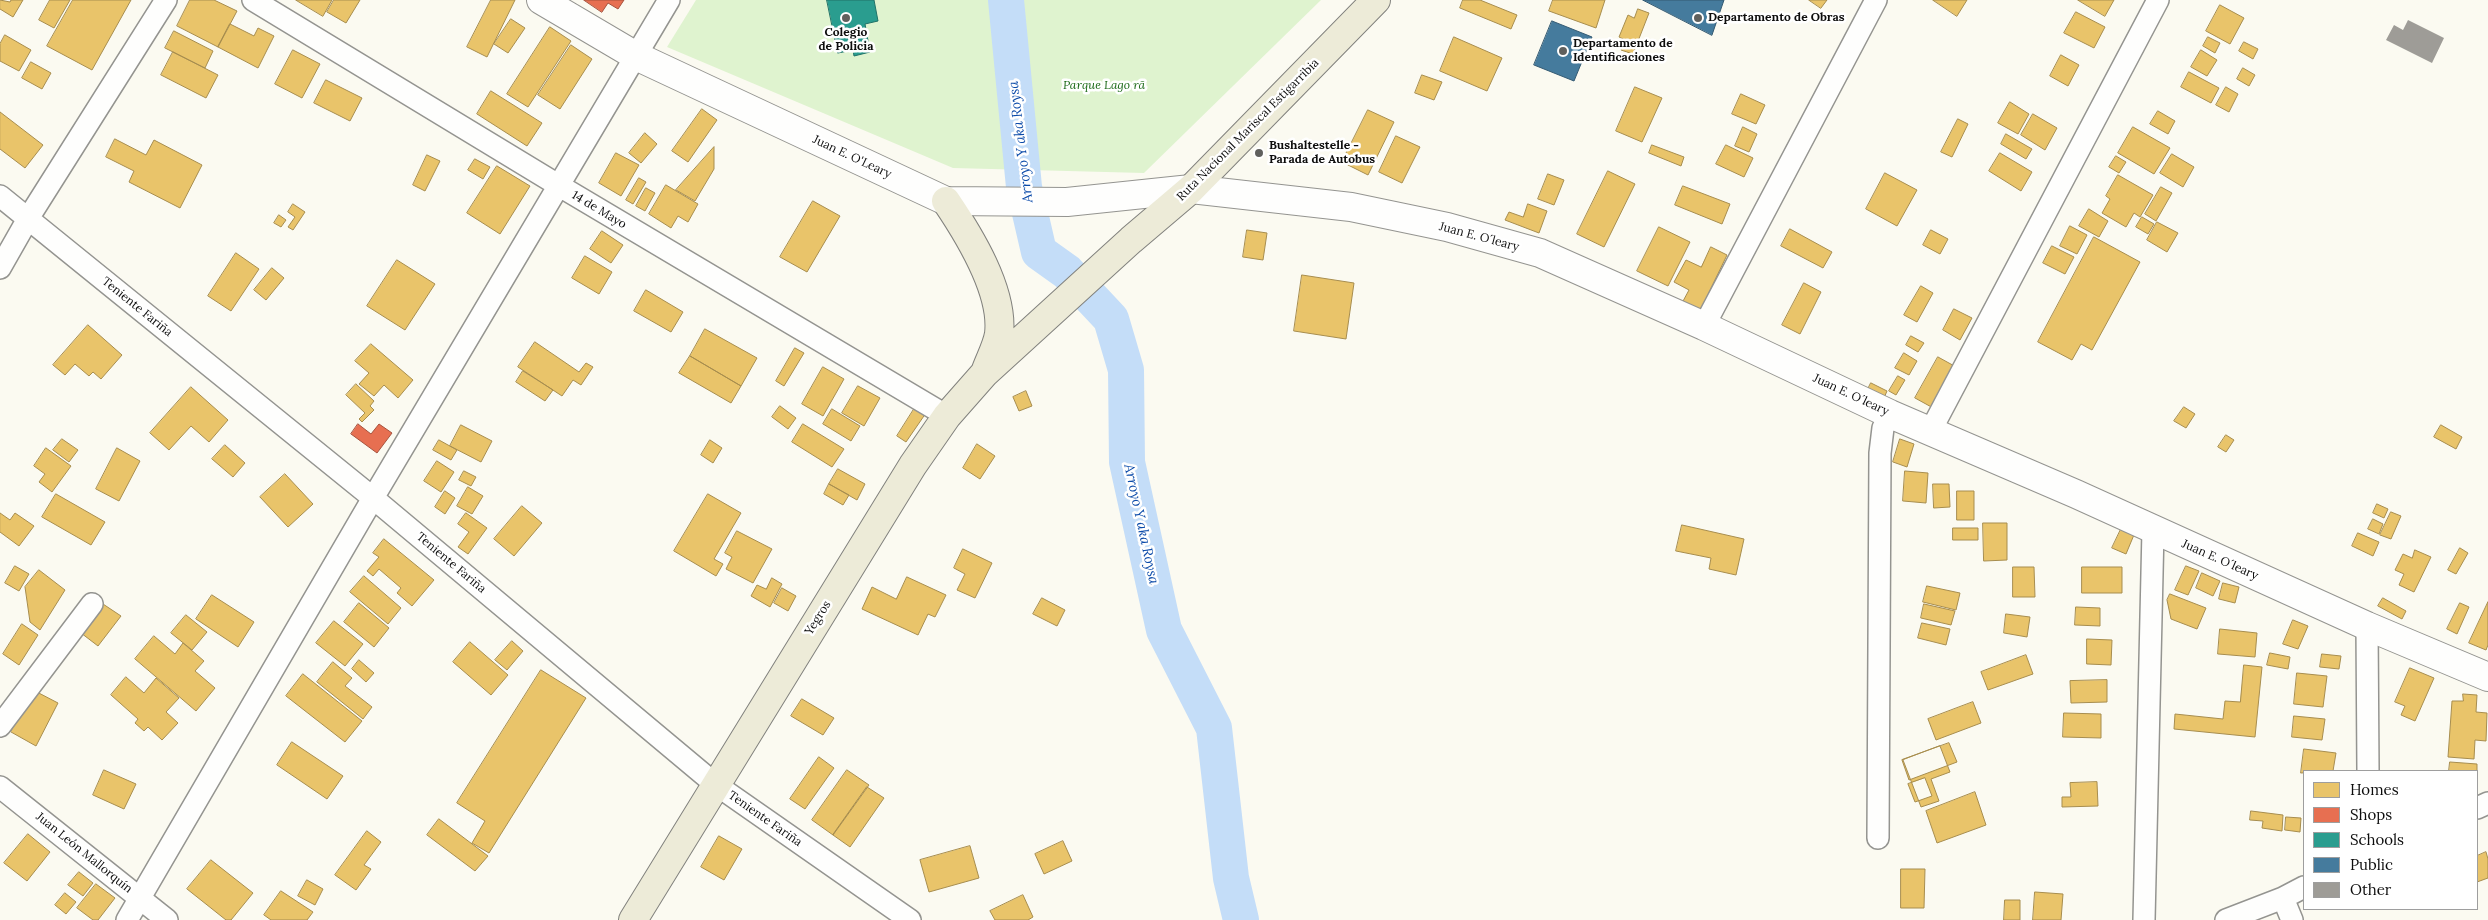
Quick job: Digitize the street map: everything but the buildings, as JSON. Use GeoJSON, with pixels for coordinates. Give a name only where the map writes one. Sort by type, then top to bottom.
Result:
{"type":"FeatureCollection","features":[{"type":"Feature","properties":{"kind":"main road","name":"Ruta Nacional Mariscal Estigarribia"},"geometry":{"type":"LineString","coordinates":[[1028,336],[1131,240],[1191,189],[1376,0]]}},
{"type":"Feature","properties":{"kind":"main road"},"geometry":{"type":"LineString","coordinates":[[946,201],[977,250],[998,314],[999,335],[984,374]]}},
{"type":"Feature","properties":{"kind":"main road","name":"Yegros"},"geometry":{"type":"LineString","coordinates":[[633,920],[913,465],[947,416],[984,374],[1028,336]]}},
{"type":"Feature","properties":{"kind":"street"},"geometry":{"type":"LineString","coordinates":[[0,268],[29,218],[166,0]]}},
{"type":"Feature","properties":{"kind":"street","name":"14 de Mayo"},"geometry":{"type":"LineString","coordinates":[[253,0],[558,186],[947,416]]}},
{"type":"Feature","properties":{"kind":"street","name":"Juan E. O'Leary"},"geometry":{"type":"LineString","coordinates":[[541,0],[636,56],[946,201],[997,203],[1067,202],[1191,189]]}},
{"type":"Feature","properties":{"kind":"street"},"geometry":{"type":"LineString","coordinates":[[127,920],[373,498],[668,0]]}},
{"type":"Feature","properties":{"kind":"street"},"geometry":{"type":"LineString","coordinates":[[1704,326],[1876,0]]}},
{"type":"Feature","properties":{"kind":"street"},"geometry":{"type":"LineString","coordinates":[[1931,430],[2158,0]]}},
{"type":"Feature","properties":{"kind":"street","name":"Juan E. O´leary"},"geometry":{"type":"LineString","coordinates":[[1191,189],[1351,207],[1456,230],[1540,253],[1704,326],[1890,414],[1931,430],[2367,626],[2488,677]]}},
{"type":"Feature","properties":{"kind":"street","name":"Teniente Fariña"},"geometry":{"type":"LineString","coordinates":[[0,196],[373,498],[716,784],[910,920]]}},
{"type":"Feature","properties":{"kind":"street"},"geometry":{"type":"LineString","coordinates":[[1878,838],[1880,453],[1883,428],[1890,414]]}},
{"type":"Feature","properties":{"kind":"street"},"geometry":{"type":"LineString","coordinates":[[2144,920],[2153,530]]}},
{"type":"Feature","properties":{"kind":"street"},"geometry":{"type":"LineString","coordinates":[[0,726],[92,604]]}},
{"type":"Feature","properties":{"kind":"street"},"geometry":{"type":"LineString","coordinates":[[2367,626],[2368,770]]}},
{"type":"Feature","properties":{"kind":"street","name":"Juan León Mallorquín"},"geometry":{"type":"LineString","coordinates":[[0,787],[167,920]]}},
{"type":"Feature","properties":{"kind":"street"},"geometry":{"type":"LineString","coordinates":[[2226,920],[2283,898],[2303,888]]}},
{"type":"Feature","properties":{"kind":"street"},"geometry":{"type":"LineString","coordinates":[[2283,898],[2292,920]]}},
{"type":"Feature","properties":{"kind":"green space","name":"Parque Lago rã"},"geometry":{"type":"Polygon","coordinates":[[[696,0],[1321,0],[1144,173],[953,168],[667,47],[696,0]]]}},
{"type":"Feature","properties":{"kind":"waterway","name":"Arroyo Y aka Roysa"},"geometry":{"type":"LineString","coordinates":[[1006,0],[1024,187],[1039,252],[1067,272],[1111,319],[1126,370],[1127,462],[1164,630],[1214,728],[1231,878],[1241,920]]}},
{"type":"Feature","properties":{"kind":"place","name":"Colegio de Policia"},"geometry":{"type":"Point","coordinates":[846,18]}},
{"type":"Feature","properties":{"kind":"place","name":"Departamento de Obras"},"geometry":{"type":"Point","coordinates":[1698,18]}},
{"type":"Feature","properties":{"kind":"place","name":"Departamento de Identificaciones"},"geometry":{"type":"Point","coordinates":[1563,51]}},
{"type":"Feature","properties":{"kind":"place","name":"Bushaltestelle - Parada de Autobus"},"geometry":{"type":"Point","coordinates":[1259,153]}}]}
